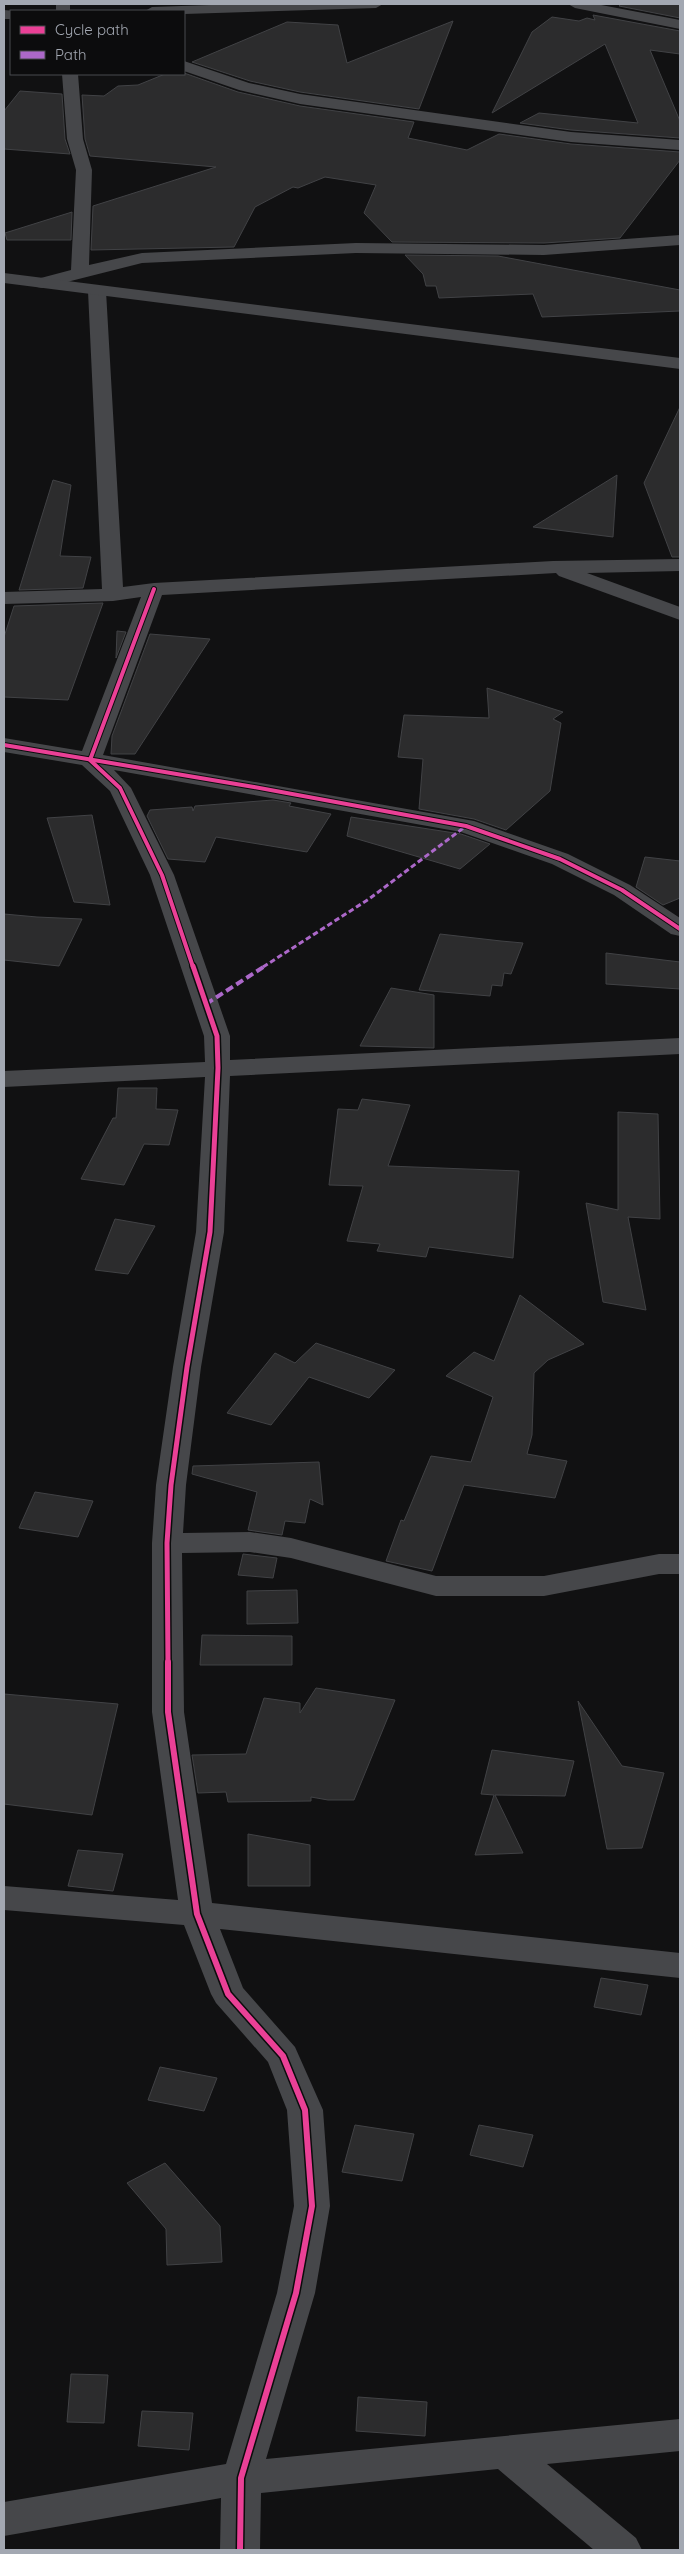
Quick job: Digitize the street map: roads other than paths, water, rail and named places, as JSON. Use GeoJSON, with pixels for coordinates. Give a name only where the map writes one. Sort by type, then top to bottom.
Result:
{"type":"FeatureCollection","features":[{"type":"Feature","properties":{"kind":"street"},"geometry":{"type":"LineString","coordinates":[[184,10],[376,4]]}},
{"type":"Feature","properties":{"kind":"street"},"geometry":{"type":"LineString","coordinates":[[575,4],[680,25]]}},
{"type":"Feature","properties":{"kind":"street"},"geometry":{"type":"LineString","coordinates":[[185,66],[245,87],[300,99],[571,137],[680,145]]}},
{"type":"Feature","properties":{"kind":"street"},"geometry":{"type":"LineString","coordinates":[[70,75],[75,139],[84,170],[80,272]]}},
{"type":"Feature","properties":{"kind":"street"},"geometry":{"type":"LineString","coordinates":[[43,283],[80,272],[142,258],[365,248],[544,250],[680,240]]}},
{"type":"Feature","properties":{"kind":"street"},"geometry":{"type":"LineString","coordinates":[[4,278],[680,364]]}},
{"type":"Feature","properties":{"kind":"street"},"geometry":{"type":"LineString","coordinates":[[97,291],[113,595]]}},
{"type":"Feature","properties":{"kind":"street"},"geometry":{"type":"LineString","coordinates":[[4,598],[113,595],[154,589],[553,568],[680,565]]}},
{"type":"Feature","properties":{"kind":"street"},"geometry":{"type":"LineString","coordinates":[[553,568],[680,614]]}},
{"type":"Feature","properties":{"kind":"street"},"geometry":{"type":"LineString","coordinates":[[90,760],[154,589]]}},
{"type":"Feature","properties":{"kind":"street"},"geometry":{"type":"LineString","coordinates":[[4,745],[254,786],[466,826],[560,859],[622,890],[680,929]]}},
{"type":"Feature","properties":{"kind":"street"},"geometry":{"type":"LineString","coordinates":[[90,760],[120,788],[162,875],[217,1036],[218,1068],[210,1232],[174,1465],[168,1543],[168,1712],[197,1914],[228,1994],[283,2056],[305,2110],[312,2206],[296,2293],[241,2478],[240,2550]]}},
{"type":"Feature","properties":{"kind":"street"},"geometry":{"type":"LineString","coordinates":[[4,1079],[680,1046]]}},
{"type":"Feature","properties":{"kind":"street"},"geometry":{"type":"LineString","coordinates":[[168,1543],[250,1542],[291,1548],[436,1586],[544,1586],[659,1564],[680,1564]]}},
{"type":"Feature","properties":{"kind":"street"},"geometry":{"type":"LineString","coordinates":[[4,1898],[197,1914],[680,1965]]}},
{"type":"Feature","properties":{"kind":"street"},"geometry":{"type":"LineString","coordinates":[[4,2518],[241,2478],[680,2435]]}},
{"type":"Feature","properties":{"kind":"street"},"geometry":{"type":"LineString","coordinates":[[506,2453],[622,2550]]}}]}
